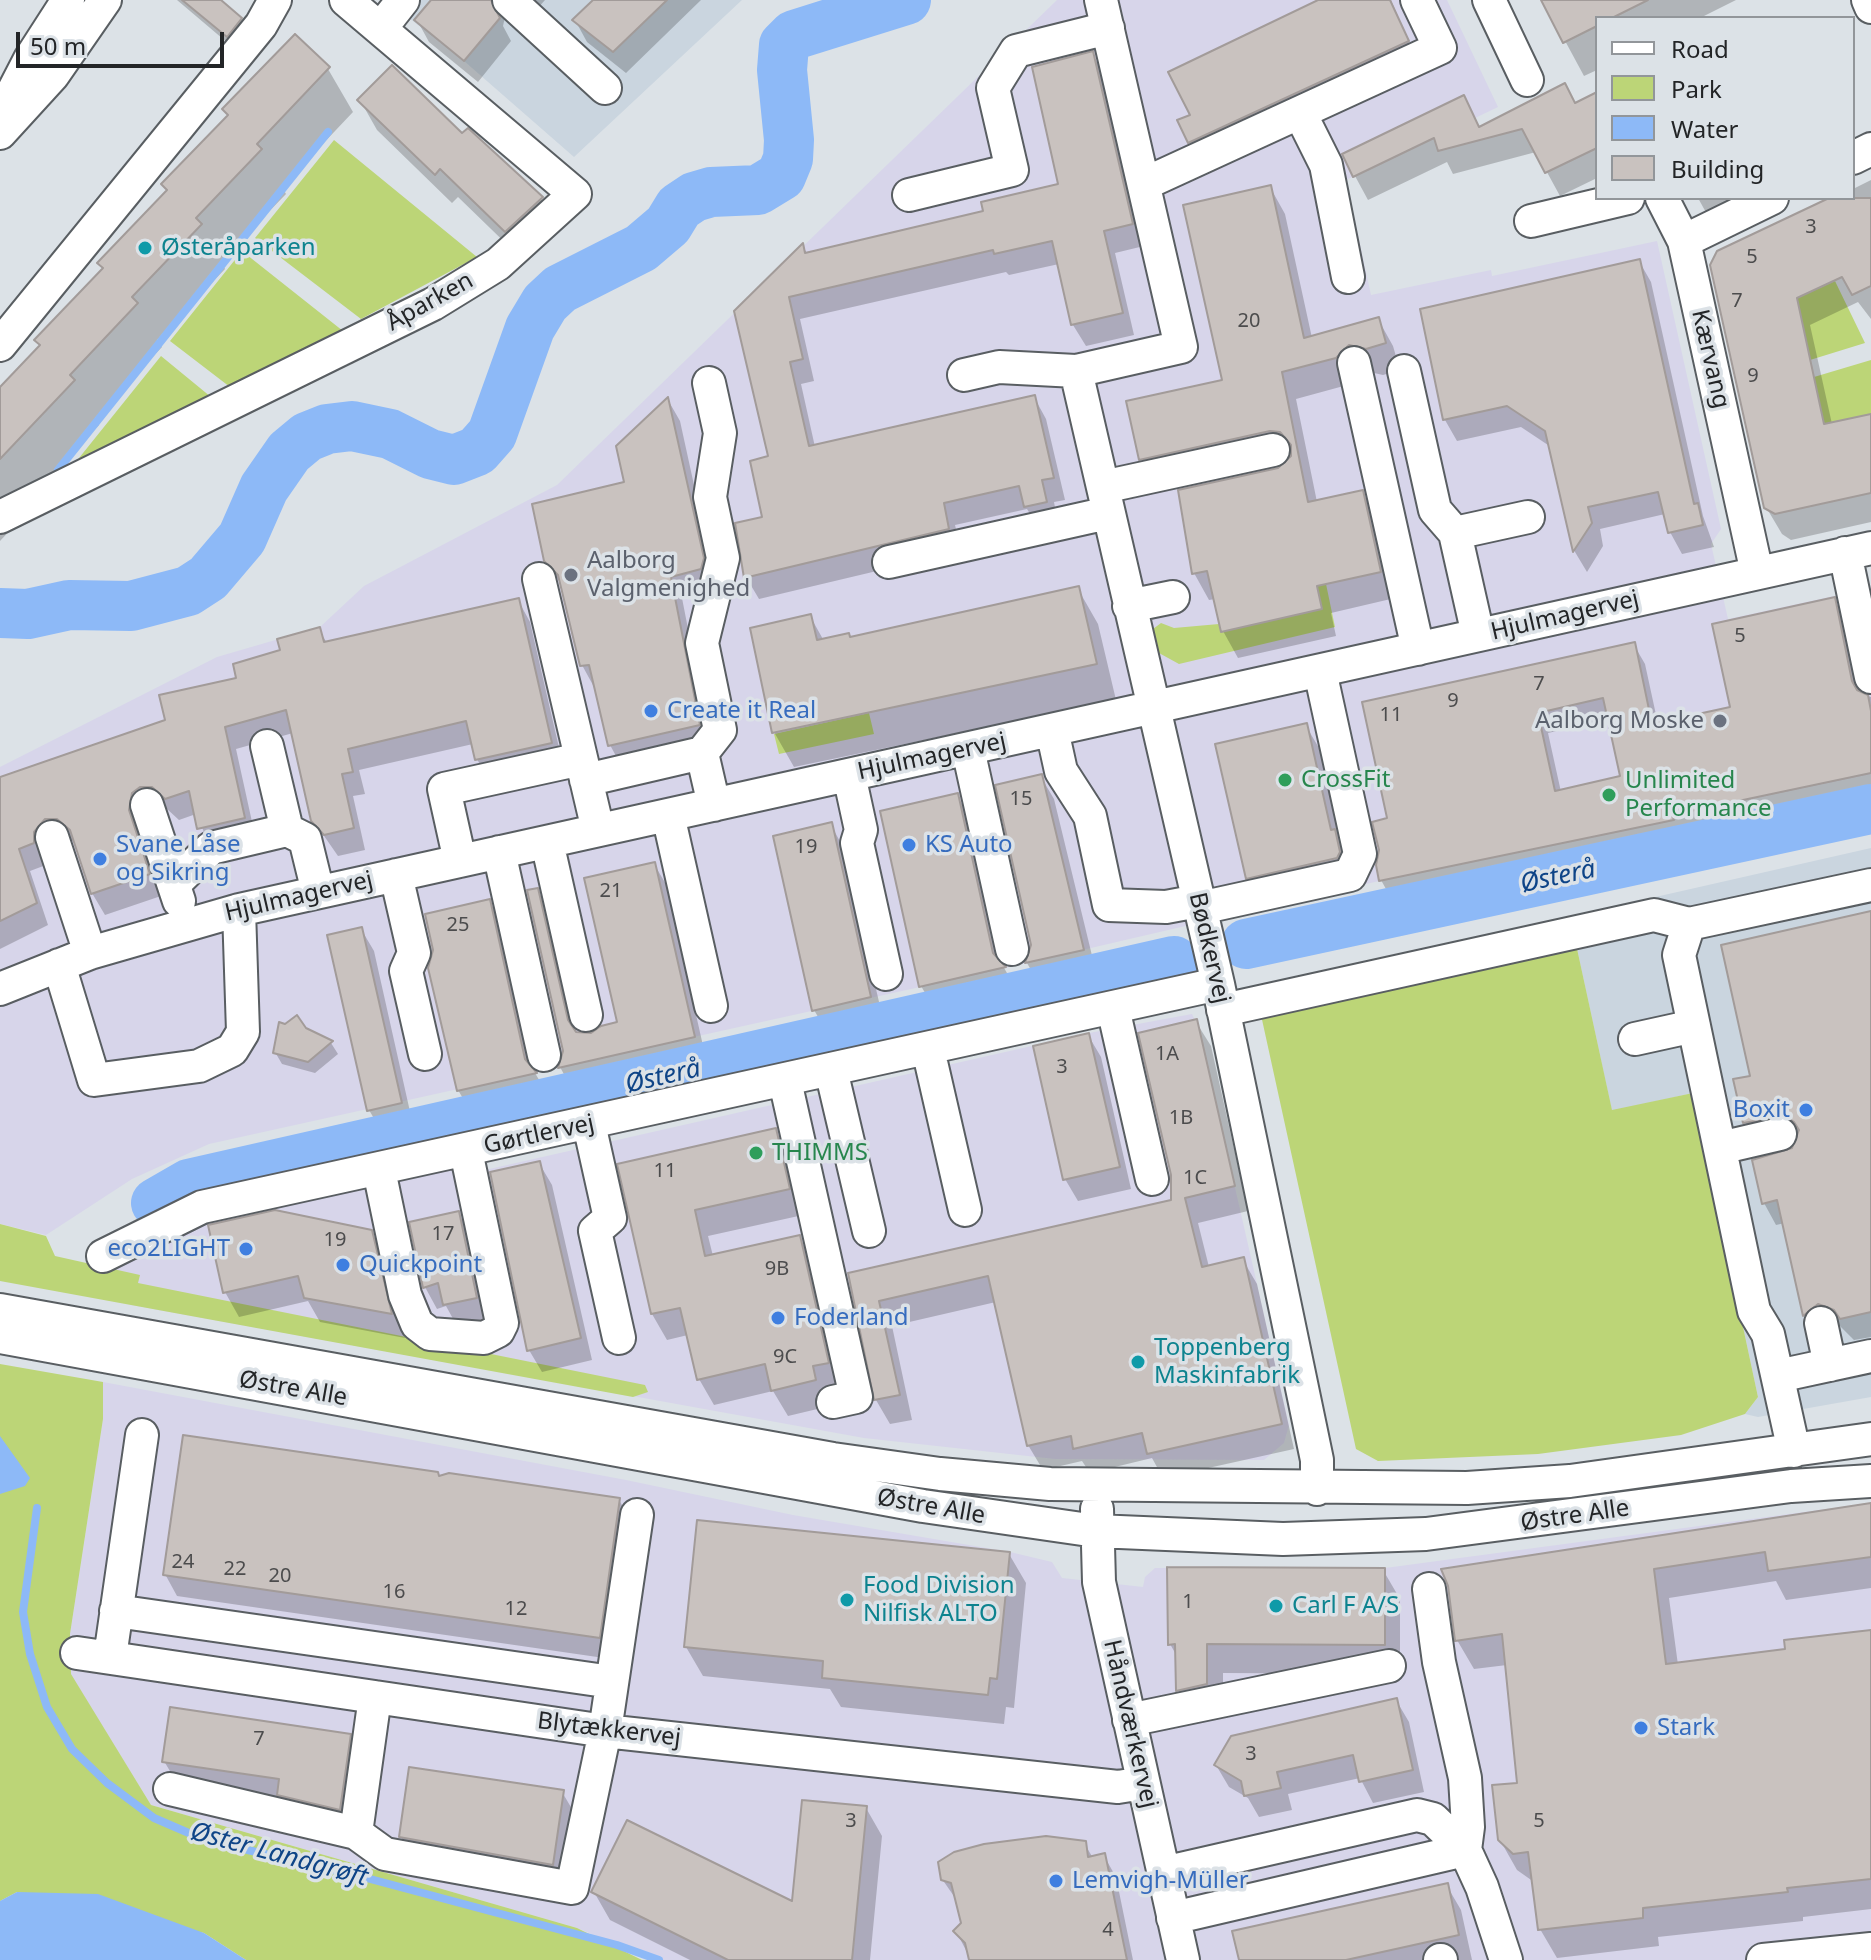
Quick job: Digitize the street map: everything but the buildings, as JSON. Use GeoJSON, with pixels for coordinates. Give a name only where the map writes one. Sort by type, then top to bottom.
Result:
{"type":"FeatureCollection","features":[{"type":"Feature","properties":{"kind":"street"},"geometry":{"type":"LineString","coordinates":[[0,117],[30,59],[68,0]]}},
{"type":"Feature","properties":{"kind":"street"},"geometry":{"type":"LineString","coordinates":[[0,133],[53,75],[105,0]]}},
{"type":"Feature","properties":{"kind":"street"},"geometry":{"type":"LineString","coordinates":[[0,345],[261,25],[275,0]]}},
{"type":"Feature","properties":{"kind":"street","name":"Åparken"},"geometry":{"type":"LineString","coordinates":[[0,517],[433,304],[498,264],[575,194],[346,0]]}},
{"type":"Feature","properties":{"kind":"street"},"geometry":{"type":"LineString","coordinates":[[381,28],[403,0]]}},
{"type":"Feature","properties":{"kind":"street"},"geometry":{"type":"LineString","coordinates":[[509,0],[605,88]]}},
{"type":"Feature","properties":{"kind":"street"},"geometry":{"type":"LineString","coordinates":[[1144,184],[1440,48],[1417,0]]}},
{"type":"Feature","properties":{"kind":"street"},"geometry":{"type":"LineString","coordinates":[[1489,0],[1527,80]]}},
{"type":"Feature","properties":{"kind":"street"},"geometry":{"type":"LineString","coordinates":[[1868,0],[1871,7]]}},
{"type":"Feature","properties":{"kind":"street"},"geometry":{"type":"LineString","coordinates":[[909,195],[1012,170],[993,88],[1016,51],[1105,14],[1181,347],[1076,371],[999,367],[964,375]]}},
{"type":"Feature","properties":{"kind":"street"},"geometry":{"type":"LineString","coordinates":[[1300,113],[1326,165],[1348,277]]}},
{"type":"Feature","properties":{"kind":"street"},"geometry":{"type":"LineString","coordinates":[[1531,221],[1620,200]]}},
{"type":"Feature","properties":{"kind":"street","name":"Kærvang"},"geometry":{"type":"LineString","coordinates":[[1663,200],[1684,241],[1757,573]]}},
{"type":"Feature","properties":{"kind":"street"},"geometry":{"type":"LineString","coordinates":[[1684,241],[1768,200]]}},
{"type":"Feature","properties":{"kind":"street"},"geometry":{"type":"LineString","coordinates":[[1354,363],[1418,649]]}},
{"type":"Feature","properties":{"kind":"street","name":"Bødkervej"},"geometry":{"type":"LineString","coordinates":[[1076,371],[1221,997],[1317,1460],[1317,1489]]}},
{"type":"Feature","properties":{"kind":"street"},"geometry":{"type":"LineString","coordinates":[[1404,371],[1435,510],[1455,533],[1478,635]]}},
{"type":"Feature","properties":{"kind":"street"},"geometry":{"type":"LineString","coordinates":[[460,861],[444,789],[702,753],[720,730],[702,643],[723,558],[710,497],[720,433],[709,383]]}},
{"type":"Feature","properties":{"kind":"street"},"geometry":{"type":"LineString","coordinates":[[889,562],[1273,450]]}},
{"type":"Feature","properties":{"kind":"street"},"geometry":{"type":"LineString","coordinates":[[1455,533],[1528,517]]}},
{"type":"Feature","properties":{"kind":"street"},"geometry":{"type":"LineString","coordinates":[[1858,550],[1871,677]]}},
{"type":"Feature","properties":{"kind":"street","name":"Hjulmagervej"},"geometry":{"type":"LineString","coordinates":[[2,982],[186,923],[239,910],[1858,550]]}},
{"type":"Feature","properties":{"kind":"street"},"geometry":{"type":"LineString","coordinates":[[539,579],[598,830]]}},
{"type":"Feature","properties":{"kind":"street"},"geometry":{"type":"LineString","coordinates":[[1129,606],[1173,597]]}},
{"type":"Feature","properties":{"kind":"street"},"geometry":{"type":"LineString","coordinates":[[1052,730],[1061,771],[1090,816],[1109,905],[1166,907],[1199,904],[1350,875],[1360,854],[1320,671]]}},
{"type":"Feature","properties":{"kind":"street"},"geometry":{"type":"LineString","coordinates":[[267,746],[287,830]]}},
{"type":"Feature","properties":{"kind":"street"},"geometry":{"type":"LineString","coordinates":[[968,749],[1012,949]]}},
{"type":"Feature","properties":{"kind":"street"},"geometry":{"type":"LineString","coordinates":[[702,753],[714,805]]}},
{"type":"Feature","properties":{"kind":"street"},"geometry":{"type":"LineString","coordinates":[[849,775],[861,830],[857,843],[886,974]]}},
{"type":"Feature","properties":{"kind":"street"},"geometry":{"type":"LineString","coordinates":[[147,805],[186,923]]}},
{"type":"Feature","properties":{"kind":"street"},"geometry":{"type":"LineString","coordinates":[[668,815],[711,1006]]}},
{"type":"Feature","properties":{"kind":"street"},"geometry":{"type":"LineString","coordinates":[[174,884],[211,848],[287,830],[305,839],[318,892]]}},
{"type":"Feature","properties":{"kind":"street"},"geometry":{"type":"LineString","coordinates":[[52,837],[90,953]]}},
{"type":"Feature","properties":{"kind":"street"},"geometry":{"type":"LineString","coordinates":[[547,842],[586,1015]]}},
{"type":"Feature","properties":{"kind":"street"},"geometry":{"type":"LineString","coordinates":[[499,852],[544,1055]]}},
{"type":"Feature","properties":{"kind":"street"},"geometry":{"type":"LineString","coordinates":[[396,875],[414,953],[406,971],[425,1054]]}},
{"type":"Feature","properties":{"kind":"street"},"geometry":{"type":"LineString","coordinates":[[1794,1451],[1768,1334],[1754,1311],[1679,955],[1689,924],[1736,928],[1871,885]]}},
{"type":"Feature","properties":{"kind":"street"},"geometry":{"type":"LineString","coordinates":[[59,965],[94,1080],[199,1066],[232,1050],[243,1032],[239,910]]}},
{"type":"Feature","properties":{"kind":"street","name":"Gørtlervej"},"geometry":{"type":"LineString","coordinates":[[103,1256],[202,1207],[1113,1008],[1221,997],[1654,915],[1689,924]]}},
{"type":"Feature","properties":{"kind":"street"},"geometry":{"type":"LineString","coordinates":[[1113,1008],[1152,1179]]}},
{"type":"Feature","properties":{"kind":"street"},"geometry":{"type":"LineString","coordinates":[[1635,1039],[1694,1026]]}},
{"type":"Feature","properties":{"kind":"street"},"geometry":{"type":"LineString","coordinates":[[928,1049],[965,1210]]}},
{"type":"Feature","properties":{"kind":"street"},"geometry":{"type":"LineString","coordinates":[[831,1070],[869,1231]]}},
{"type":"Feature","properties":{"kind":"street"},"geometry":{"type":"LineString","coordinates":[[785,1081],[856,1397],[833,1402]]}},
{"type":"Feature","properties":{"kind":"street"},"geometry":{"type":"LineString","coordinates":[[589,1124],[610,1218],[595,1231],[619,1338]]}},
{"type":"Feature","properties":{"kind":"street"},"geometry":{"type":"LineString","coordinates":[[1720,1148],[1780,1134]]}},
{"type":"Feature","properties":{"kind":"street"},"geometry":{"type":"LineString","coordinates":[[379,1170],[405,1295],[417,1324],[430,1334],[484,1338],[498,1331],[502,1323],[466,1151]]}},
{"type":"Feature","properties":{"kind":"street","name":"Østre Alle"},"geometry":{"type":"LineString","coordinates":[[0,1310],[833,1459],[940,1474],[1099,1486],[1467,1488],[1570,1481],[1871,1439]]}},
{"type":"Feature","properties":{"kind":"street"},"geometry":{"type":"LineString","coordinates":[[1821,1323],[1830,1365]]}},
{"type":"Feature","properties":{"kind":"street","name":"Østre Alle"},"geometry":{"type":"LineString","coordinates":[[0,1337],[923,1506],[1096,1531],[1283,1539],[1426,1534],[1791,1486],[1871,1481]]}},
{"type":"Feature","properties":{"kind":"street"},"geometry":{"type":"LineString","coordinates":[[1778,1376],[1871,1356]]}},
{"type":"Feature","properties":{"kind":"street"},"geometry":{"type":"LineString","coordinates":[[110,1657],[142,1435]]}},
{"type":"Feature","properties":{"kind":"street"},"geometry":{"type":"LineString","coordinates":[[1791,1486],[1871,1469]]}},
{"type":"Feature","properties":{"kind":"street","name":"Håndværkervej"},"geometry":{"type":"LineString","coordinates":[[1099,1486],[1096,1531],[1099,1582],[1183,1960]]}},
{"type":"Feature","properties":{"kind":"street"},"geometry":{"type":"LineString","coordinates":[[170,1789],[356,1833],[385,1854],[572,1888],[605,1731],[637,1515]]}},
{"type":"Feature","properties":{"kind":"street"},"geometry":{"type":"LineString","coordinates":[[1429,1589],[1439,1662],[1465,1778],[1468,1827],[1465,1850]]}},
{"type":"Feature","properties":{"kind":"street"},"geometry":{"type":"LineString","coordinates":[[116,1611],[612,1682]]}},
{"type":"Feature","properties":{"kind":"street","name":"Blytækkervej"},"geometry":{"type":"LineString","coordinates":[[77,1653],[605,1731],[1103,1785],[1143,1783]]}},
{"type":"Feature","properties":{"kind":"street"},"geometry":{"type":"LineString","coordinates":[[1129,1720],[1389,1666]]}},
{"type":"Feature","properties":{"kind":"street"},"geometry":{"type":"LineString","coordinates":[[356,1833],[375,1697]]}},
{"type":"Feature","properties":{"kind":"street"},"geometry":{"type":"LineString","coordinates":[[1163,1873],[1417,1815],[1433,1819],[1465,1850],[1482,1887],[1506,1960]]}},
{"type":"Feature","properties":{"kind":"street"},"geometry":{"type":"LineString","coordinates":[[1173,1918],[1465,1850]]}},
{"type":"Feature","properties":{"kind":"street"},"geometry":{"type":"LineString","coordinates":[[1763,1960],[1871,1949]]}},
{"type":"Feature","properties":{"kind":"shaded area"},"geometry":{"type":"Polygon","coordinates":[[[386,0],[742,0],[574,157],[464,61],[386,0]]]}},
{"type":"Feature","properties":{"kind":"shaded area"},"geometry":{"type":"Polygon","coordinates":[[[1057,0],[1447,0],[1498,107],[1346,180],[1371,295],[1491,270],[1492,276],[1657,241],[1721,529],[1711,544],[1728,619],[1871,588],[1871,774],[1673,815],[1674,820],[1379,881],[979,974],[209,1144],[132,1179],[46,1235],[0,1224],[0,767],[217,657],[320,627],[364,586],[557,485],[1057,0]]]}},
{"type":"Feature","properties":{"kind":"shaded area"},"geometry":{"type":"Polygon","coordinates":[[[1871,848],[1871,1397],[1758,1417],[1745,1414],[1758,1397],[1693,1093],[1612,1111],[1576,944],[1656,925],[1651,898],[1871,848]]]}},
{"type":"Feature","properties":{"kind":"shaded area"},"geometry":{"type":"Polygon","coordinates":[[[1192,1014],[1199,1029],[1289,1425],[1284,1443],[1264,1460],[1055,1459],[864,1438],[131,1305],[104,1267],[195,1221],[460,1163],[463,1175],[1089,1033],[1192,1014]]]}},
{"type":"Feature","properties":{"kind":"shaded area"},"geometry":{"type":"Polygon","coordinates":[[[103,1382],[626,1480],[793,1515],[1010,1552],[1052,1562],[1062,1578],[1143,1587],[1145,1577],[1155,1568],[1385,1568],[1871,1503],[1871,1960],[653,1960],[577,1928],[151,1805],[71,1675],[70,1634],[103,1419],[103,1382]]]}},
{"type":"Feature","properties":{"kind":"green space"},"geometry":{"type":"Polygon","coordinates":[[[334,140],[477,257],[361,319],[255,238],[334,140]]]}},
{"type":"Feature","properties":{"kind":"green space"},"geometry":{"type":"Polygon","coordinates":[[[242,251],[343,331],[230,387],[170,341],[242,251]]]}},
{"type":"Feature","properties":{"kind":"green space"},"geometry":{"type":"Polygon","coordinates":[[[1835,281],[1865,343],[1810,360],[1797,298],[1835,281]]]}},
{"type":"Feature","properties":{"kind":"green space"},"geometry":{"type":"Polygon","coordinates":[[[161,356],[211,397],[75,463],[161,356]]]}},
{"type":"Feature","properties":{"kind":"green space"},"geometry":{"type":"Polygon","coordinates":[[[1871,360],[1871,414],[1824,424],[1814,377],[1871,360]]]}},
{"type":"Feature","properties":{"kind":"green space"},"geometry":{"type":"Polygon","coordinates":[[[1324,518],[1339,581],[1326,584],[1335,627],[1179,664],[1159,653],[1153,629],[1161,623],[1174,628],[1219,624],[1221,631],[1322,609],[1303,522],[1324,518]]]}},
{"type":"Feature","properties":{"kind":"green space"},"geometry":{"type":"Polygon","coordinates":[[[869,713],[874,734],[779,754],[774,734],[869,713]]]}},
{"type":"Feature","properties":{"kind":"green space"},"geometry":{"type":"Polygon","coordinates":[[[1576,944],[1612,1110],[1693,1093],[1758,1397],[1745,1414],[1681,1435],[1538,1454],[1378,1461],[1356,1449],[1261,1015],[1576,944]]]}},
{"type":"Feature","properties":{"kind":"green space"},"geometry":{"type":"Polygon","coordinates":[[[0,1224],[46,1236],[55,1256],[140,1275],[138,1283],[645,1385],[648,1392],[633,1397],[0,1281],[0,1224]]]}},
{"type":"Feature","properties":{"kind":"green space"},"geometry":{"type":"Polygon","coordinates":[[[0,1364],[103,1382],[103,1419],[70,1634],[71,1674],[151,1805],[577,1928],[642,1960],[246,1960],[204,1933],[17,1892],[0,1901],[0,1364]]]}},
{"type":"Feature","properties":{"kind":"water"},"geometry":{"type":"Polygon","coordinates":[[[0,1436],[30,1478],[25,1486],[0,1494],[0,1436]]]}},
{"type":"Feature","properties":{"kind":"water"},"geometry":{"type":"Polygon","coordinates":[[[17,1892],[98,1894],[204,1933],[246,1960],[0,1960],[0,1901],[17,1892]]]}},
{"type":"Feature","properties":{"kind":"waterway"},"geometry":{"type":"LineString","coordinates":[[0,613],[28,614],[69,605],[131,606],[188,591],[208,578],[242,538],[264,488],[289,452],[307,437],[327,429],[352,426],[390,434],[430,454],[454,460],[477,451],[492,434],[530,328],[545,303],[560,289],[641,248],[668,225],[679,207],[694,197],[711,192],[758,190],[781,176],[788,159],[789,140],[782,70],[784,45],[794,35],[906,0]]}},
{"type":"Feature","properties":{"kind":"waterway"},"geometry":{"type":"LineString","coordinates":[[58,470],[328,132]]}},
{"type":"Feature","properties":{"kind":"waterway","name":"Østerå"},"geometry":{"type":"LineString","coordinates":[[1246,944],[1871,809]]}},
{"type":"Feature","properties":{"kind":"waterway","name":"Østerå"},"geometry":{"type":"LineString","coordinates":[[156,1203],[189,1184],[1174,961]]}},
{"type":"Feature","properties":{"kind":"waterway","name":"Øster Landgrøft"},"geometry":{"type":"LineString","coordinates":[[37,1508],[23,1612],[30,1654],[47,1707],[72,1749],[107,1783],[154,1818],[205,1840],[359,1876],[617,1945],[659,1960]]}},
{"type":"Feature","properties":{"kind":"place","name":"Østeråparken"},"geometry":{"type":"Point","coordinates":[145,248]}},
{"type":"Feature","properties":{"kind":"place","name":"Aalborg Valgmenighed"},"geometry":{"type":"Point","coordinates":[571,575]}},
{"type":"Feature","properties":{"kind":"place","name":"Create it Real"},"geometry":{"type":"Point","coordinates":[651,711]}},
{"type":"Feature","properties":{"kind":"place","name":"Aalborg Moske"},"geometry":{"type":"Point","coordinates":[1720,721]}},
{"type":"Feature","properties":{"kind":"place","name":"CrossFit"},"geometry":{"type":"Point","coordinates":[1285,780]}},
{"type":"Feature","properties":{"kind":"place","name":"Unlimited Performance"},"geometry":{"type":"Point","coordinates":[1609,795]}},
{"type":"Feature","properties":{"kind":"place","name":"KS Auto"},"geometry":{"type":"Point","coordinates":[909,845]}},
{"type":"Feature","properties":{"kind":"place","name":"Svane Låse og Sikring"},"geometry":{"type":"Point","coordinates":[100,859]}},
{"type":"Feature","properties":{"kind":"place","name":"Boxit"},"geometry":{"type":"Point","coordinates":[1806,1110]}},
{"type":"Feature","properties":{"kind":"place","name":"THIMMS"},"geometry":{"type":"Point","coordinates":[756,1153]}},
{"type":"Feature","properties":{"kind":"place","name":"eco2LIGHT"},"geometry":{"type":"Point","coordinates":[246,1249]}},
{"type":"Feature","properties":{"kind":"place","name":"Quickpoint"},"geometry":{"type":"Point","coordinates":[343,1265]}},
{"type":"Feature","properties":{"kind":"place","name":"Foderland"},"geometry":{"type":"Point","coordinates":[778,1318]}},
{"type":"Feature","properties":{"kind":"place","name":"Toppenberg Maskinfabrik"},"geometry":{"type":"Point","coordinates":[1138,1362]}},
{"type":"Feature","properties":{"kind":"place","name":"Food Division Nilfisk ALTO"},"geometry":{"type":"Point","coordinates":[847,1600]}},
{"type":"Feature","properties":{"kind":"place","name":"Carl F A/S"},"geometry":{"type":"Point","coordinates":[1276,1606]}},
{"type":"Feature","properties":{"kind":"place","name":"Stark"},"geometry":{"type":"Point","coordinates":[1641,1728]}},
{"type":"Feature","properties":{"kind":"place","name":"Lemvigh-Müller"},"geometry":{"type":"Point","coordinates":[1056,1881]}}]}
